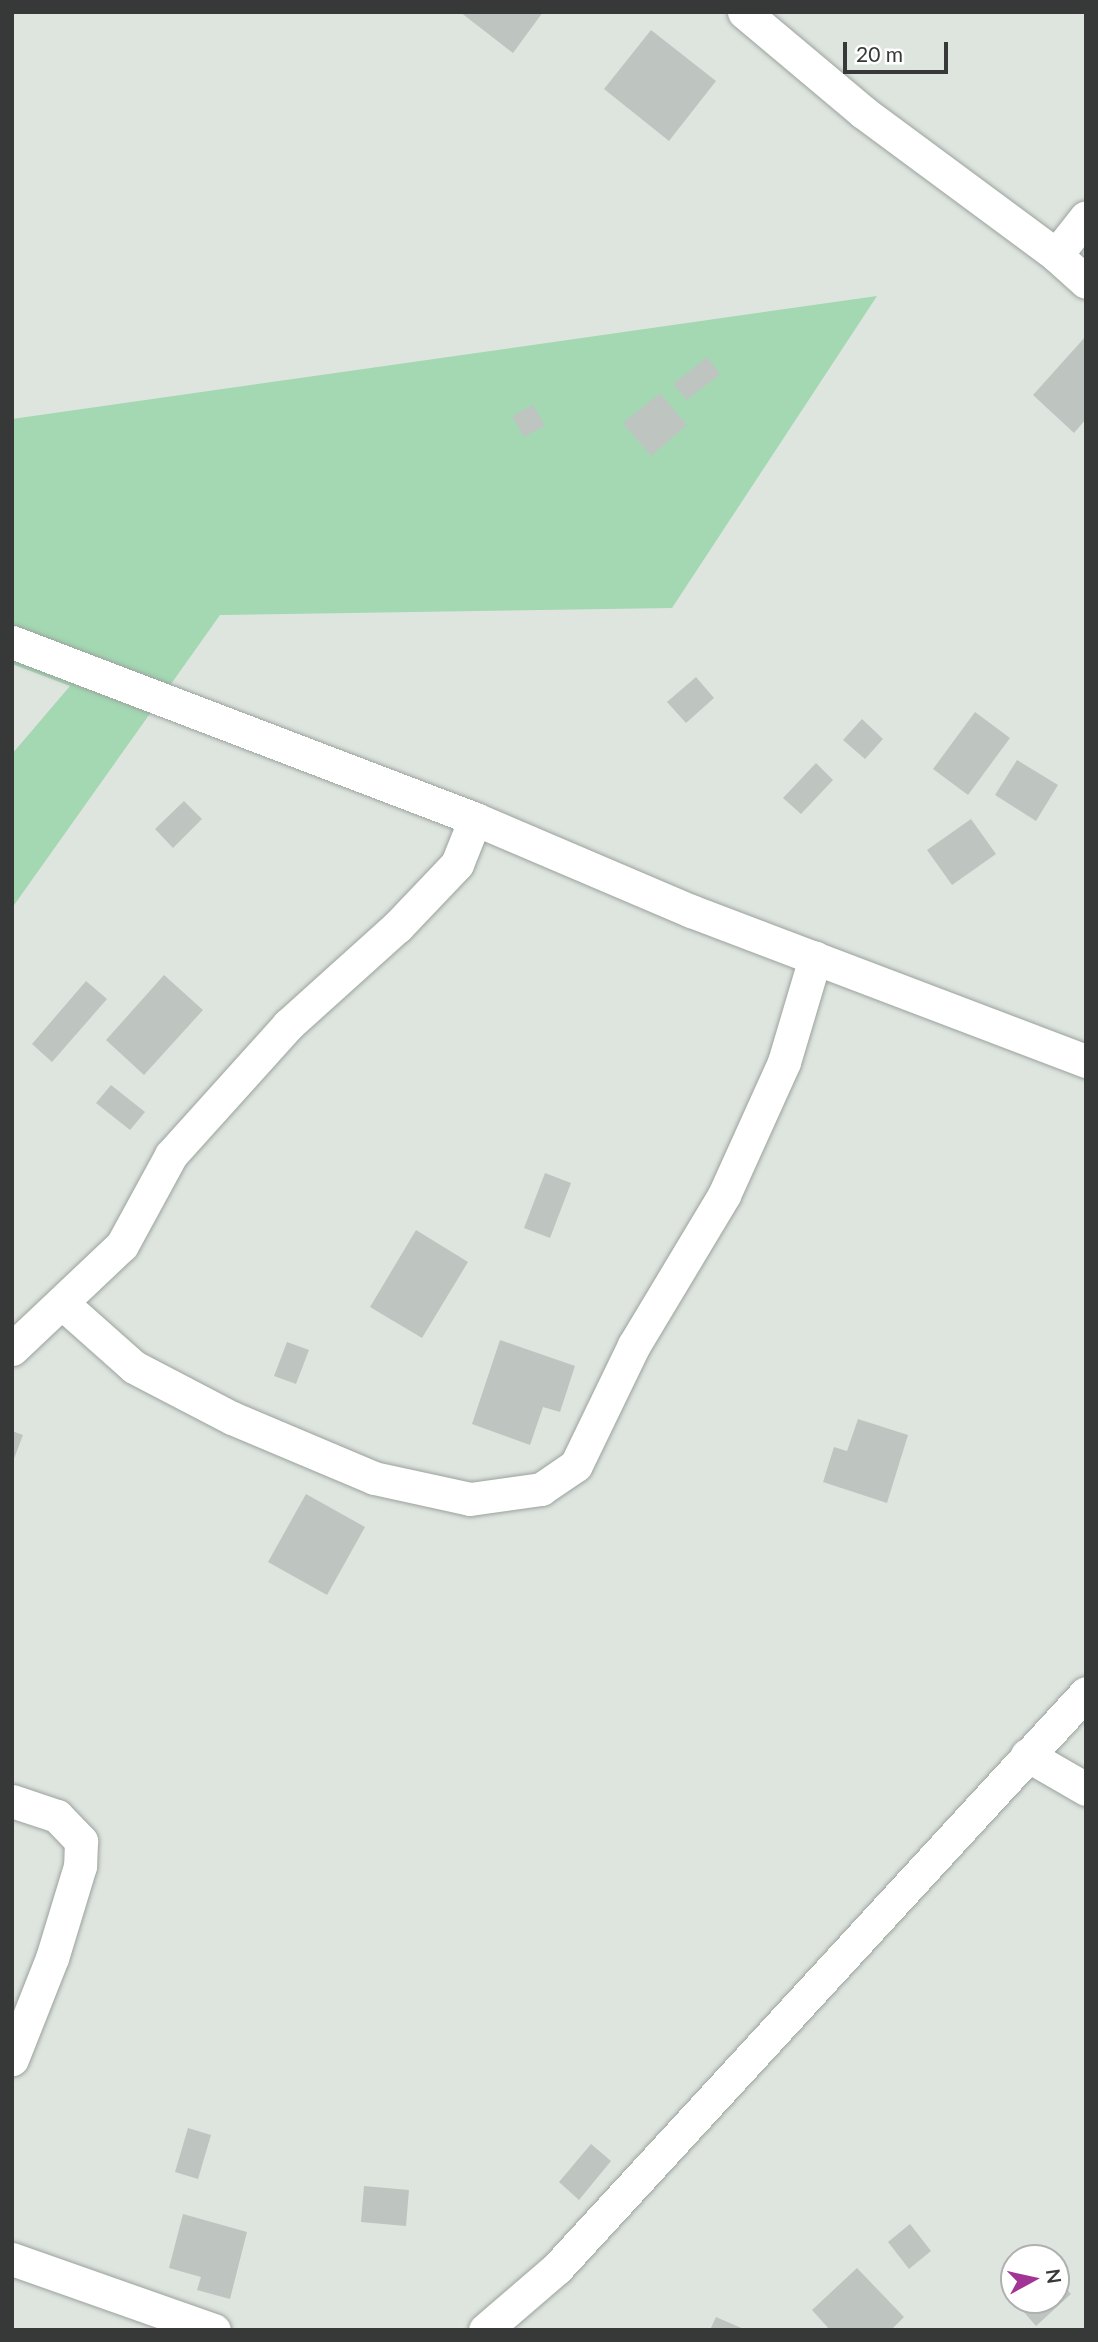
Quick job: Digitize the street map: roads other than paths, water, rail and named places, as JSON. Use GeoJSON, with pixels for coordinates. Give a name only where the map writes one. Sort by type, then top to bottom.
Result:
{"type":"FeatureCollection","features":[{"type":"Feature","properties":{"kind":"street"},"geometry":{"type":"LineString","coordinates":[[744,12],[863,112],[1056,255],[1086,282]]}},
{"type":"Feature","properties":{"kind":"street"},"geometry":{"type":"LineString","coordinates":[[1056,255],[1086,216]]}},
{"type":"Feature","properties":{"kind":"street"},"geometry":{"type":"LineString","coordinates":[[12,642],[475,819],[691,911],[1086,1061]]}},
{"type":"Feature","properties":{"kind":"street"},"geometry":{"type":"LineString","coordinates":[[12,1349],[122,1245],[172,1155],[288,1025],[397,927],[457,864],[475,819]]}},
{"type":"Feature","properties":{"kind":"street"},"geometry":{"type":"LineString","coordinates":[[62,1303],[134,1367],[232,1418],[374,1478],[470,1499],[541,1489],[576,1465],[634,1345],[724,1195],[784,1062],[815,958]]}},
{"type":"Feature","properties":{"kind":"street"},"geometry":{"type":"LineString","coordinates":[[485,2330],[557,2269],[1086,1693]]}},
{"type":"Feature","properties":{"kind":"street"},"geometry":{"type":"LineString","coordinates":[[1027,1755],[1086,1789]]}},
{"type":"Feature","properties":{"kind":"street"},"geometry":{"type":"LineString","coordinates":[[12,1801],[57,1816],[80,1841],[80,1866],[52,1958],[12,2059]]}},
{"type":"Feature","properties":{"kind":"street"},"geometry":{"type":"LineString","coordinates":[[12,2259],[214,2330]]}}]}
